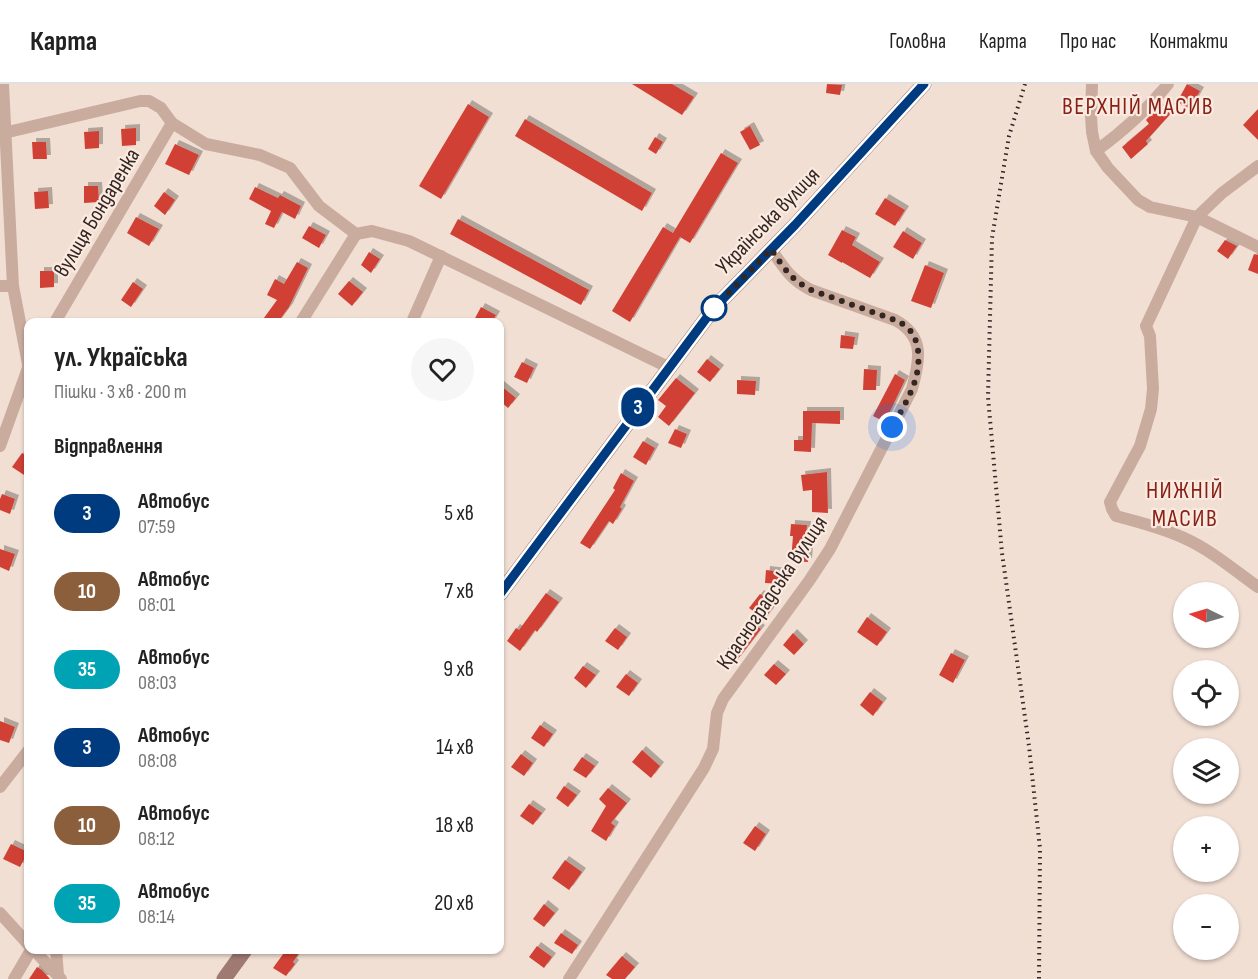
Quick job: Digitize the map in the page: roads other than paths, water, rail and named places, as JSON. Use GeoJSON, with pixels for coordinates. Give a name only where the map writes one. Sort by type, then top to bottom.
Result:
{"type":"FeatureCollection","features":[{"type":"Feature","properties":{"kind":"street"},"geometry":{"type":"LineString","coordinates":[[3,84],[6,286],[24,351]]}},
{"type":"Feature","properties":{"kind":"street","name":"Українська вулиця"},"geometry":{"type":"LineString","coordinates":[[504,589],[714,308],[860,156],[923,84]]}},
{"type":"Feature","properties":{"kind":"street"},"geometry":{"type":"LineString","coordinates":[[1092,84],[1092,132],[1096,152],[1138,200],[1150,207],[1197,217],[1258,247]]}},
{"type":"Feature","properties":{"kind":"street"},"geometry":{"type":"LineString","coordinates":[[1096,152],[1141,114],[1168,84]]}},
{"type":"Feature","properties":{"kind":"street"},"geometry":{"type":"LineString","coordinates":[[3,133],[140,100],[149,101],[160,108],[172,123],[206,144],[260,155],[290,168],[319,207],[356,234],[372,231],[409,242],[668,367]]}},
{"type":"Feature","properties":{"kind":"street","name":"вулиця Бондаренка"},"geometry":{"type":"LineString","coordinates":[[57,318],[172,123]]}},
{"type":"Feature","properties":{"kind":"street"},"geometry":{"type":"LineString","coordinates":[[1258,166],[1197,217],[1146,326],[1150,336],[1153,389],[1151,409],[1140,446],[1110,502],[1116,516],[1156,526],[1185,538],[1210,552],[1258,587]]}},
{"type":"Feature","properties":{"kind":"street"},"geometry":{"type":"LineString","coordinates":[[304,318],[356,234]]}},
{"type":"Feature","properties":{"kind":"street","name":"Красноградська вулиця"},"geometry":{"type":"LineString","coordinates":[[569,979],[704,768],[713,749],[717,713],[723,699],[830,549],[912,389],[917,366],[917,345],[914,335],[906,326],[799,284],[789,275],[771,249]]}},
{"type":"Feature","properties":{"kind":"street"},"geometry":{"type":"LineString","coordinates":[[414,318],[441,256]]}},
{"type":"Feature","properties":{"kind":"street"},"geometry":{"type":"LineString","coordinates":[[0,446],[24,377]]}},
{"type":"Feature","properties":{"kind":"street"},"geometry":{"type":"LineString","coordinates":[[0,787],[24,756]]}},
{"type":"Feature","properties":{"kind":"street"},"geometry":{"type":"LineString","coordinates":[[0,913],[24,940]]}},
{"type":"Feature","properties":{"kind":"street"},"geometry":{"type":"LineString","coordinates":[[14,979],[30,954]]}},
{"type":"Feature","properties":{"kind":"street"},"geometry":{"type":"LineString","coordinates":[[36,954],[59,977]]}},
{"type":"Feature","properties":{"kind":"street"},"geometry":{"type":"LineString","coordinates":[[56,954],[59,977]]}},
{"type":"Feature","properties":{"kind":"street"},"geometry":{"type":"LineString","coordinates":[[224,979],[242,954]]}},
{"type":"Feature","properties":{"kind":"railway"},"geometry":{"type":"LineString","coordinates":[[1025,84],[1009,136],[992,238],[988,397],[1002,553],[1029,746],[1040,849],[1039,979]]}},
{"type":"Feature","properties":{"kind":"district","name":"ВЕРХНІЙ МАСИВ"},"geometry":{"type":"Point","coordinates":[1138,106]}},
{"type":"Feature","properties":{"kind":"district","name":"НИЖНІЙ МАСИВ"},"geometry":{"type":"Point","coordinates":[1185,504]}}]}
